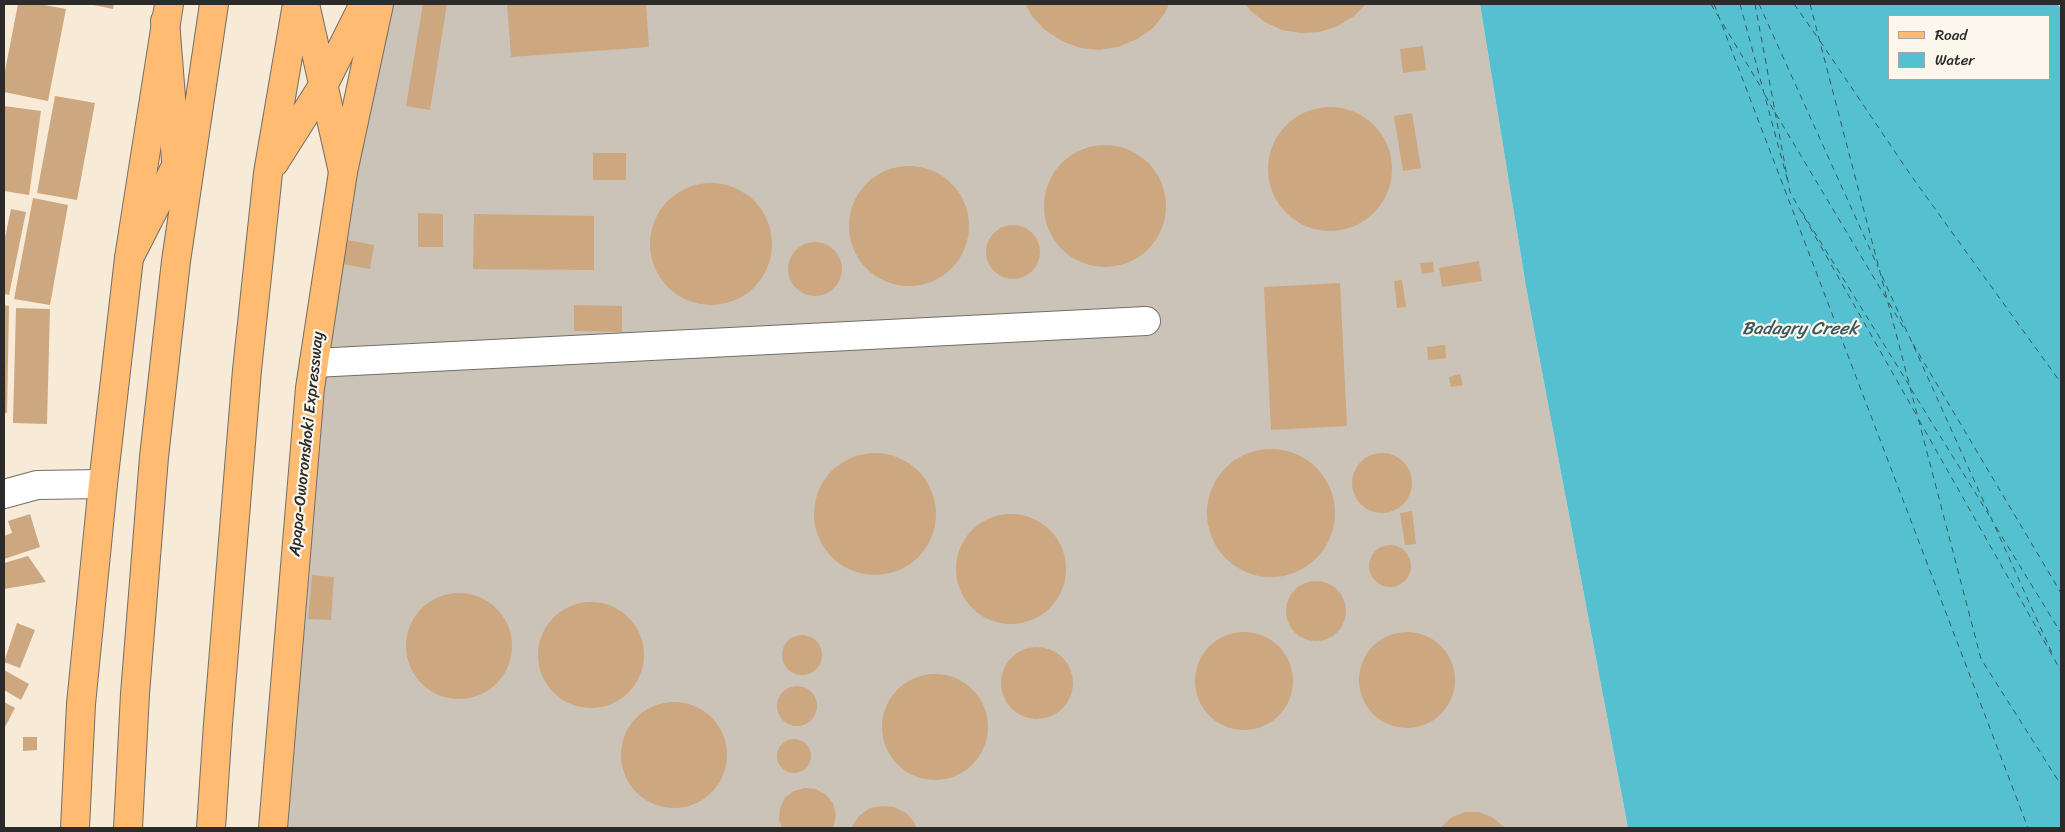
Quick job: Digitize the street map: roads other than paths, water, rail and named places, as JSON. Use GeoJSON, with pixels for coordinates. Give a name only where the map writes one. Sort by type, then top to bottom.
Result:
{"type":"FeatureCollection","features":[{"type":"Feature","properties":{"kind":"main road"},"geometry":{"type":"LineString","coordinates":[[128,828],[135,694],[154,467],[176,261],[214,4]]}},
{"type":"Feature","properties":{"kind":"main road"},"geometry":{"type":"LineString","coordinates":[[211,828],[247,380],[268,173],[297,4]]}},
{"type":"Feature","properties":{"kind":"main road"},"geometry":{"type":"LineString","coordinates":[[305,4],[343,172]]}},
{"type":"Feature","properties":{"kind":"main road"},"geometry":{"type":"LineString","coordinates":[[268,173],[324,84],[364,4]]}},
{"type":"Feature","properties":{"kind":"main road","name":"Apapa-Oworonshoki Expressway"},"geometry":{"type":"LineString","coordinates":[[273,828],[307,417],[343,172],[379,4]]}},
{"type":"Feature","properties":{"kind":"main road"},"geometry":{"type":"LineString","coordinates":[[166,12],[177,164],[176,261]]}},
{"type":"Feature","properties":{"kind":"main road"},"geometry":{"type":"LineString","coordinates":[[74,828],[81,704],[103,484],[129,258],[166,12]]}},
{"type":"Feature","properties":{"kind":"main road"},"geometry":{"type":"LineString","coordinates":[[129,258],[177,164],[208,45]]}},
{"type":"Feature","properties":{"kind":"street"},"geometry":{"type":"LineString","coordinates":[[314,363],[1146,321]]}},
{"type":"Feature","properties":{"kind":"street"},"geometry":{"type":"LineString","coordinates":[[4,494],[37,485],[103,484]]}},
{"type":"Feature","properties":{"kind":"water","name":"Badagry Creek"},"geometry":{"type":"Polygon","coordinates":[[[1480,4],[2057,4],[2061,8],[2061,828],[1628,828],[1526,287],[1480,4]]]}}]}
